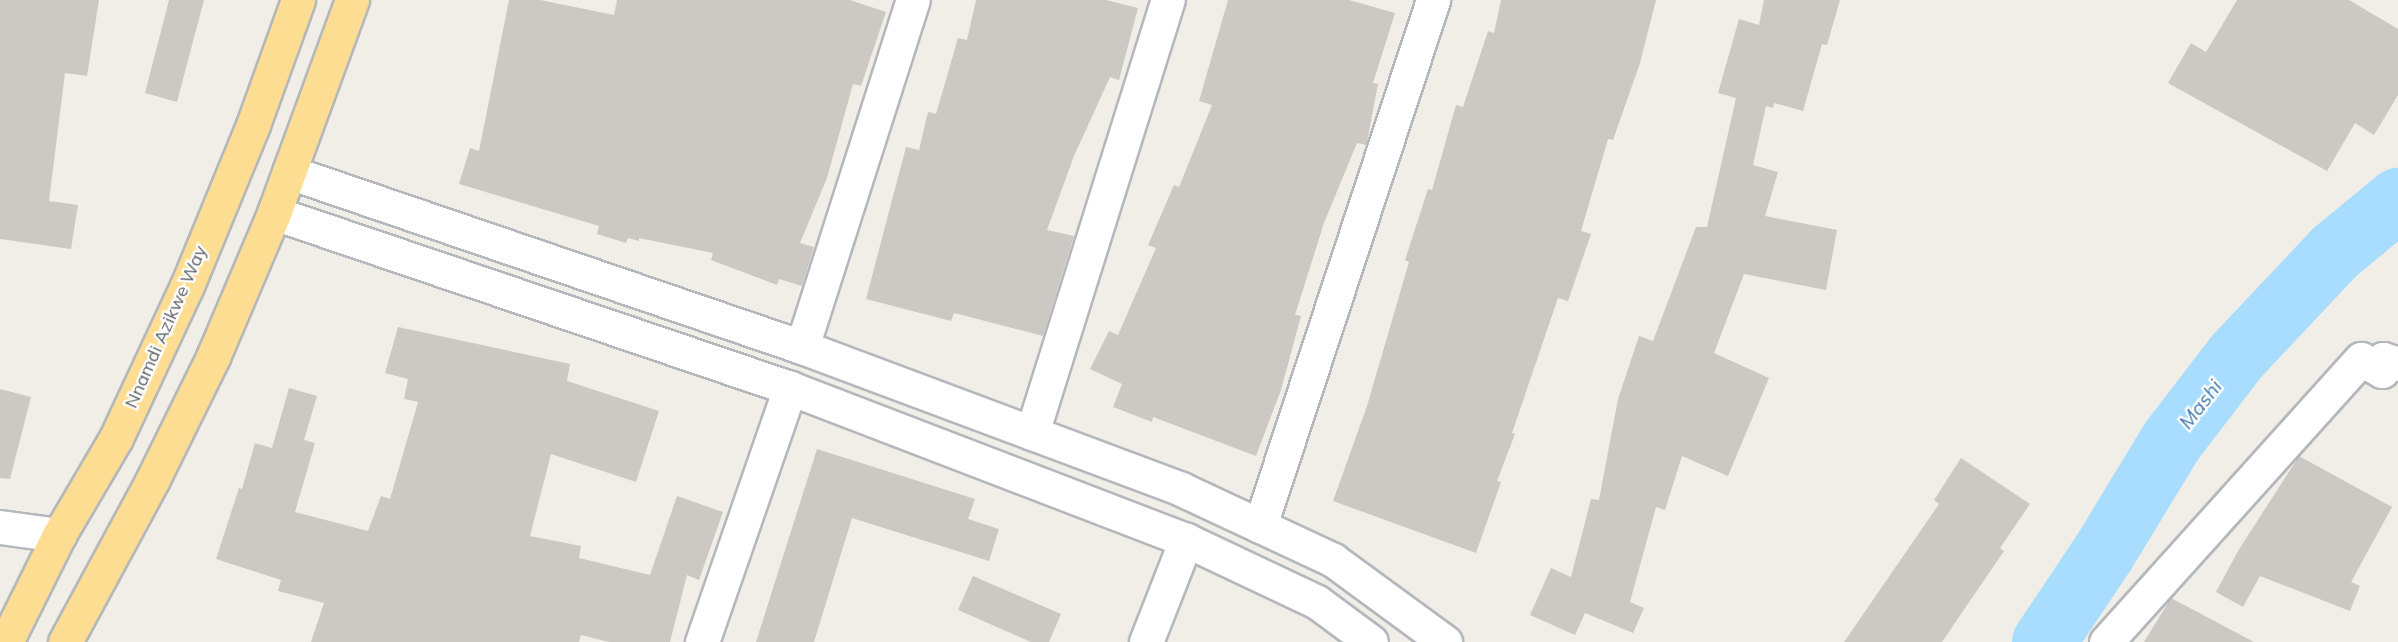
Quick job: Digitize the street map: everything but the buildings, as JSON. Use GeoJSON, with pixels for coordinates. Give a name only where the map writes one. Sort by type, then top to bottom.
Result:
{"type":"FeatureCollection","features":[{"type":"Feature","properties":{"kind":"highway","name":"Nnamdi Azikwe Way"},"geometry":{"type":"LineString","coordinates":[[6,642],[59,535],[116,438],[187,286],[253,125],[298,0]]}},
{"type":"Feature","properties":{"kind":"highway"},"geometry":{"type":"LineString","coordinates":[[65,642],[153,479],[208,367],[274,213],[352,0]]}},
{"type":"Feature","properties":{"kind":"main road"},"geometry":{"type":"LineString","coordinates":[[802,347],[914,0]]}},
{"type":"Feature","properties":{"kind":"main road"},"geometry":{"type":"LineString","coordinates":[[1032,433],[1168,0]]}},
{"type":"Feature","properties":{"kind":"main road"},"geometry":{"type":"LineString","coordinates":[[1260,526],[1433,0]]}},
{"type":"Feature","properties":{"kind":"main road"},"geometry":{"type":"LineString","coordinates":[[289,172],[802,347],[1181,489],[1333,560],[1445,642]]}},
{"type":"Feature","properties":{"kind":"main road"},"geometry":{"type":"LineString","coordinates":[[274,213],[790,388],[1186,540],[1317,602],[1371,642]]}},
{"type":"Feature","properties":{"kind":"main road"},"geometry":{"type":"LineString","coordinates":[[2106,642],[2361,359],[2382,371],[2383,359],[2398,364]]}},
{"type":"Feature","properties":{"kind":"main road"},"geometry":{"type":"LineString","coordinates":[[702,642],[790,388]]}},
{"type":"Feature","properties":{"kind":"main road"},"geometry":{"type":"LineString","coordinates":[[0,527],[59,535]]}},
{"type":"Feature","properties":{"kind":"main road"},"geometry":{"type":"LineString","coordinates":[[1146,642],[1186,540]]}},
{"type":"Feature","properties":{"kind":"waterway","name":"Mashi"},"geometry":{"type":"LineString","coordinates":[[2044,642],[2103,554],[2171,442],[2237,356],[2335,252],[2398,200]]}}]}
